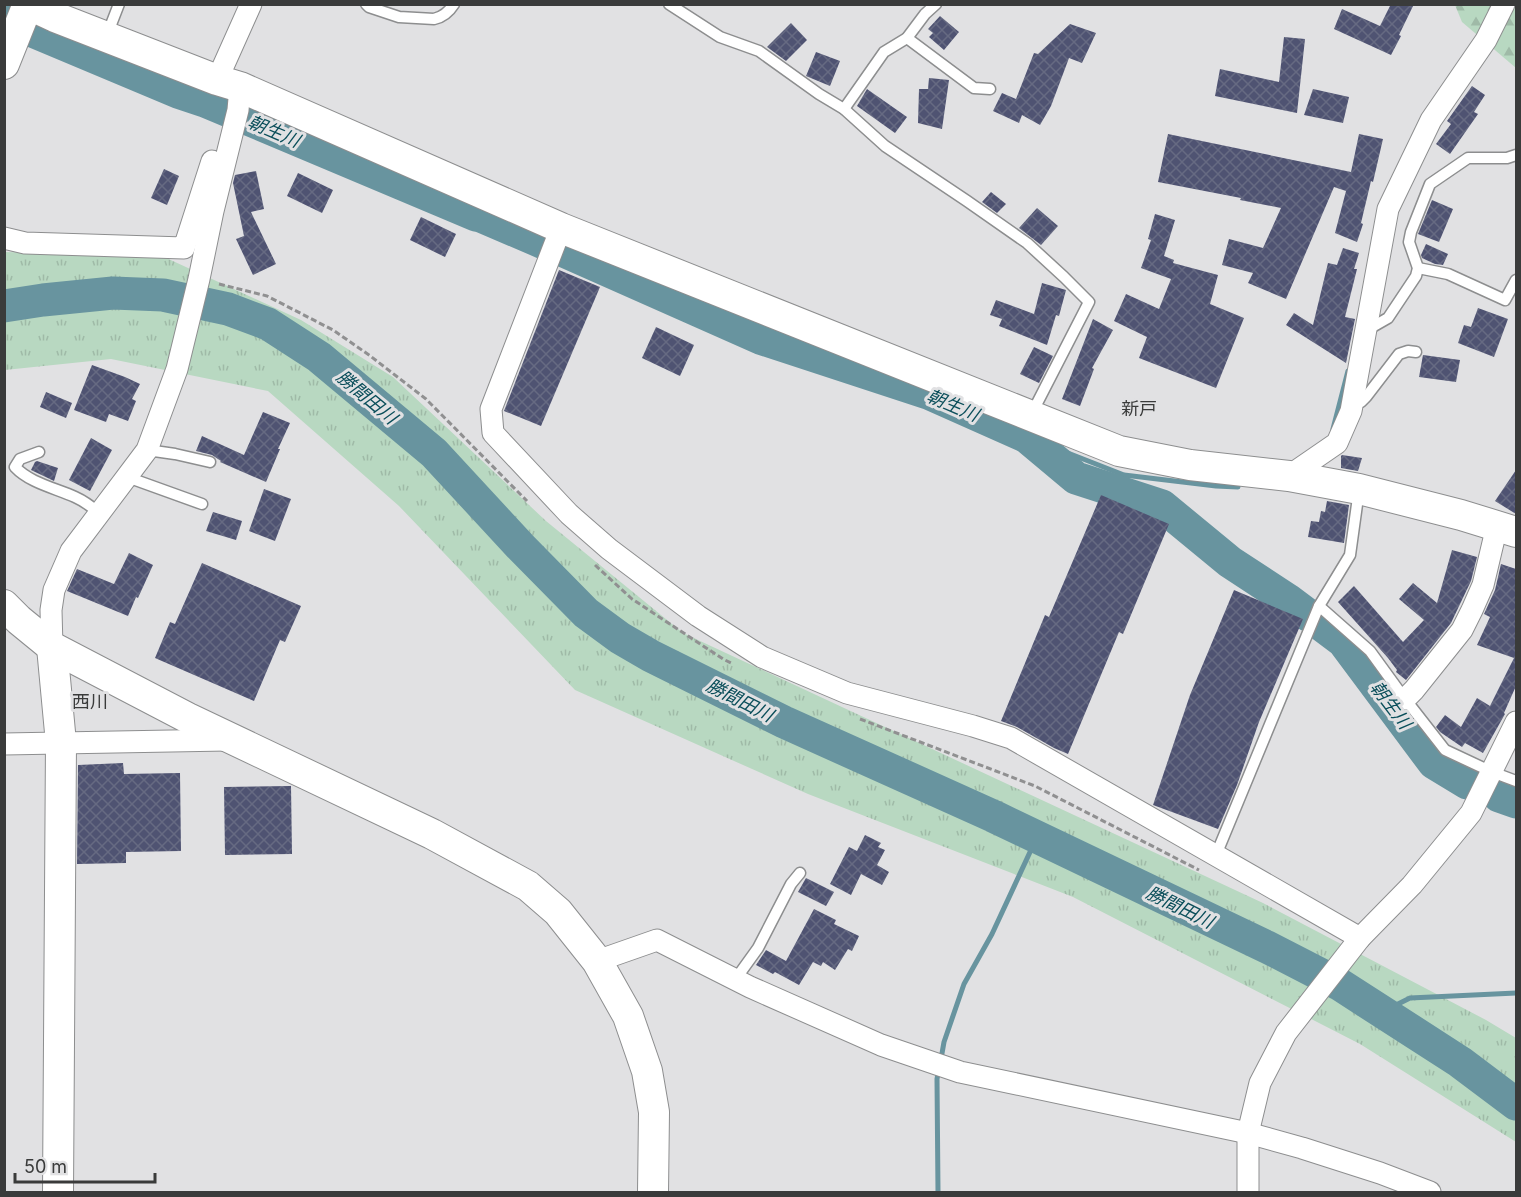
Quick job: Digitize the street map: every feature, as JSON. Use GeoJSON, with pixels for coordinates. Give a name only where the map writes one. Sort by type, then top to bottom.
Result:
{"type":"FeatureCollection","features":[{"type":"Feature","properties":{"kind":"street"},"geometry":{"type":"LineString","coordinates":[[58,1192],[61,743],[52,646],[51,610],[54,590],[71,550],[147,450],[177,369],[213,211],[232,92],[251,4]]}},
{"type":"Feature","properties":{"kind":"street"},"geometry":{"type":"LineString","coordinates":[[1289,476],[1337,443],[1353,403],[1388,208],[1431,120],[1486,40],[1504,4]]}},
{"type":"Feature","properties":{"kind":"street"},"geometry":{"type":"LineString","coordinates":[[4,64],[27,5],[561,228],[1119,451],[1190,465],[1289,476],[1359,489],[1461,514],[1507,529],[1462,630],[1405,699]]}},
{"type":"Feature","properties":{"kind":"street"},"geometry":{"type":"LineString","coordinates":[[4,238],[24,243],[184,248],[232,92]]}},
{"type":"Feature","properties":{"kind":"street"},"geometry":{"type":"LineString","coordinates":[[561,228],[490,409],[493,434],[569,514],[609,549],[689,609],[762,657],[847,693],[1011,738],[1360,938]]}},
{"type":"Feature","properties":{"kind":"street"},"geometry":{"type":"LineString","coordinates":[[4,605],[52,646],[188,718],[423,830],[528,886],[558,912],[597,961],[627,1016],[647,1071],[654,1112],[653,1192]]}},
{"type":"Feature","properties":{"kind":"street"},"geometry":{"type":"LineString","coordinates":[[1248,1192],[1248,1133],[1260,1083],[1286,1033],[1360,938],[1412,885],[1471,813],[1516,722]]}},
{"type":"Feature","properties":{"kind":"street"},"geometry":{"type":"LineString","coordinates":[[4,744],[234,739]]}},
{"type":"Feature","properties":{"kind":"street"},"geometry":{"type":"LineString","coordinates":[[597,961],[657,940],[735,980],[881,1045],[960,1072],[1248,1133],[1380,1173],[1430,1192]]}},
{"type":"Feature","properties":{"kind":"lane"},"geometry":{"type":"LineString","coordinates":[[106,37],[119,4]]}},
{"type":"Feature","properties":{"kind":"lane"},"geometry":{"type":"LineString","coordinates":[[366,4],[399,17],[434,19],[449,12],[454,4]]}},
{"type":"Feature","properties":{"kind":"lane"},"geometry":{"type":"LineString","coordinates":[[669,4],[720,37],[759,51],[844,109],[885,146],[1027,243],[1089,302],[1031,416]]}},
{"type":"Feature","properties":{"kind":"lane"},"geometry":{"type":"LineString","coordinates":[[844,109],[884,52],[907,38],[936,4]]}},
{"type":"Feature","properties":{"kind":"lane"},"geometry":{"type":"LineString","coordinates":[[907,38],[974,88],[990,89]]}},
{"type":"Feature","properties":{"kind":"lane"},"geometry":{"type":"LineString","coordinates":[[1365,331],[1388,318],[1416,276],[1418,268],[1409,242],[1430,184],[1468,158],[1507,158],[1516,155]]}},
{"type":"Feature","properties":{"kind":"lane"},"geometry":{"type":"LineString","coordinates":[[1418,268],[1448,274],[1505,300],[1516,280]]}},
{"type":"Feature","properties":{"kind":"lane"},"geometry":{"type":"LineString","coordinates":[[1353,403],[1361,402],[1366,397],[1399,354],[1408,351],[1416,352]]}},
{"type":"Feature","properties":{"kind":"lane"},"geometry":{"type":"LineString","coordinates":[[147,450],[210,462]]}},
{"type":"Feature","properties":{"kind":"lane"},"geometry":{"type":"LineString","coordinates":[[39,452],[20,459],[15,467],[30,479],[78,498],[99,513]]}},
{"type":"Feature","properties":{"kind":"lane"},"geometry":{"type":"LineString","coordinates":[[127,477],[202,504]]}},
{"type":"Feature","properties":{"kind":"lane"},"geometry":{"type":"LineString","coordinates":[[1216,855],[1320,606],[1350,555],[1359,489]]}},
{"type":"Feature","properties":{"kind":"lane"},"geometry":{"type":"LineString","coordinates":[[1320,606],[1370,651],[1445,750],[1516,781]]}},
{"type":"Feature","properties":{"kind":"lane"},"geometry":{"type":"LineString","coordinates":[[735,980],[758,948],[791,884],[800,873]]}},
{"type":"Feature","properties":{"kind":"path"},"geometry":{"type":"LineString","coordinates":[[200,274],[267,296],[333,330],[369,355],[426,399],[530,504]]}},
{"type":"Feature","properties":{"kind":"path"},"geometry":{"type":"LineString","coordinates":[[589,560],[632,599],[734,664]]}},
{"type":"Feature","properties":{"kind":"path"},"geometry":{"type":"LineString","coordinates":[[851,715],[1035,786],[1205,874]]}},
{"type":"Feature","properties":{"kind":"green space"},"geometry":{"type":"Polygon","coordinates":[[[1455,5],[1516,5],[1516,68],[1462,22],[1455,5]]]}},
{"type":"Feature","properties":{"kind":"green space"},"geometry":{"type":"Polygon","coordinates":[[[5,252],[162,256],[301,320],[393,377],[546,521],[683,633],[1263,903],[1516,1038],[1516,1142],[1360,1044],[1073,897],[808,794],[575,690],[399,506],[268,391],[111,359],[5,370],[5,252]]]}},
{"type":"Feature","properties":{"kind":"building"},"geometry":{"type":"Polygon","coordinates":[[[1391,4],[1414,4],[1391,55],[1334,29],[1342,9],[1380,26],[1391,4]]]}},
{"type":"Feature","properties":{"kind":"building"},"geometry":{"type":"Polygon","coordinates":[[[940,16],[959,32],[944,50],[929,37],[933,33],[928,29],[940,16]]]}},
{"type":"Feature","properties":{"kind":"building"},"geometry":{"type":"Polygon","coordinates":[[[791,23],[807,40],[786,61],[767,47],[791,23]]]}},
{"type":"Feature","properties":{"kind":"building"},"geometry":{"type":"Polygon","coordinates":[[[1070,24],[1096,33],[1082,63],[1069,58],[1051,106],[1040,125],[1022,115],[1019,123],[993,111],[1002,93],[1016,99],[1034,53],[1038,54],[1070,24]]]}},
{"type":"Feature","properties":{"kind":"building"},"geometry":{"type":"Polygon","coordinates":[[[1284,37],[1305,39],[1297,113],[1215,96],[1220,69],[1279,82],[1284,37]]]}},
{"type":"Feature","properties":{"kind":"building"},"geometry":{"type":"Polygon","coordinates":[[[816,52],[840,61],[830,86],[806,76],[816,52]]]}},
{"type":"Feature","properties":{"kind":"building"},"geometry":{"type":"Polygon","coordinates":[[[929,78],[949,80],[942,129],[918,123],[919,89],[928,89],[929,78]]]}},
{"type":"Feature","properties":{"kind":"building"},"geometry":{"type":"Polygon","coordinates":[[[1472,86],[1485,95],[1474,112],[1478,114],[1450,154],[1436,144],[1451,124],[1447,121],[1472,86]]]}},
{"type":"Feature","properties":{"kind":"building"},"geometry":{"type":"Polygon","coordinates":[[[867,89],[907,117],[895,133],[857,106],[867,89]]]}},
{"type":"Feature","properties":{"kind":"building"},"geometry":{"type":"Polygon","coordinates":[[[1313,89],[1349,97],[1343,123],[1304,115],[1313,89]]]}},
{"type":"Feature","properties":{"kind":"building"},"geometry":{"type":"Polygon","coordinates":[[[1168,134],[1351,172],[1359,134],[1383,139],[1357,242],[1335,233],[1346,191],[1334,187],[1286,299],[1248,283],[1253,273],[1222,265],[1229,239],[1263,248],[1281,208],[1158,182],[1168,134]]]}},
{"type":"Feature","properties":{"kind":"building"},"geometry":{"type":"Polygon","coordinates":[[[164,169],[179,176],[167,205],[151,198],[164,169]]]}},
{"type":"Feature","properties":{"kind":"building"},"geometry":{"type":"Polygon","coordinates":[[[256,171],[264,209],[251,212],[276,264],[253,275],[236,239],[244,236],[233,183],[235,175],[256,171]]]}},
{"type":"Feature","properties":{"kind":"building"},"geometry":{"type":"Polygon","coordinates":[[[298,173],[333,190],[322,213],[287,196],[298,173]]]}},
{"type":"Feature","properties":{"kind":"building"},"geometry":{"type":"Polygon","coordinates":[[[991,192],[1006,204],[997,213],[982,202],[991,192]]]}},
{"type":"Feature","properties":{"kind":"building"},"geometry":{"type":"Polygon","coordinates":[[[1432,200],[1453,209],[1439,242],[1418,234],[1432,200]]]}},
{"type":"Feature","properties":{"kind":"building"},"geometry":{"type":"Polygon","coordinates":[[[1037,208],[1058,226],[1041,245],[1019,228],[1037,208]]]}},
{"type":"Feature","properties":{"kind":"building"},"geometry":{"type":"Polygon","coordinates":[[[1155,214],[1175,220],[1164,256],[1174,260],[1173,263],[1218,275],[1210,304],[1244,318],[1216,388],[1139,358],[1147,337],[1114,321],[1126,294],[1159,309],[1171,279],[1141,268],[1151,240],[1148,239],[1155,214]]]}},
{"type":"Feature","properties":{"kind":"building"},"geometry":{"type":"Polygon","coordinates":[[[421,217],[456,234],[445,257],[410,240],[421,217]]]}},
{"type":"Feature","properties":{"kind":"building"},"geometry":{"type":"Polygon","coordinates":[[[1426,244],[1448,254],[1443,265],[1422,258],[1426,244]]]}},
{"type":"Feature","properties":{"kind":"building"},"geometry":{"type":"Polygon","coordinates":[[[1343,248],[1359,253],[1345,317],[1355,319],[1346,363],[1286,325],[1294,313],[1313,325],[1328,263],[1337,265],[1343,248]]]}},
{"type":"Feature","properties":{"kind":"building"},"geometry":{"type":"Polygon","coordinates":[[[559,270],[600,287],[541,426],[504,411],[559,270]]]}},
{"type":"Feature","properties":{"kind":"building"},"geometry":{"type":"Polygon","coordinates":[[[1042,283],[1066,290],[1059,316],[1056,315],[1047,345],[999,326],[1002,319],[990,315],[996,300],[1034,314],[1042,283]]]}},
{"type":"Feature","properties":{"kind":"building"},"geometry":{"type":"Polygon","coordinates":[[[1478,308],[1508,319],[1494,357],[1458,343],[1464,325],[1471,327],[1478,308]]]}},
{"type":"Feature","properties":{"kind":"building"},"geometry":{"type":"Polygon","coordinates":[[[1093,319],[1113,330],[1092,368],[1094,369],[1080,406],[1062,399],[1093,319]]]}},
{"type":"Feature","properties":{"kind":"building"},"geometry":{"type":"Polygon","coordinates":[[[656,327],[694,345],[680,376],[642,358],[656,327]]]}},
{"type":"Feature","properties":{"kind":"building"},"geometry":{"type":"Polygon","coordinates":[[[1034,347],[1053,356],[1039,383],[1020,374],[1034,347]]]}},
{"type":"Feature","properties":{"kind":"building"},"geometry":{"type":"Polygon","coordinates":[[[1423,355],[1460,360],[1456,382],[1419,377],[1423,355]]]}},
{"type":"Feature","properties":{"kind":"building"},"geometry":{"type":"Polygon","coordinates":[[[92,365],[140,384],[132,399],[136,401],[128,421],[109,414],[106,422],[74,410],[92,365]]]}},
{"type":"Feature","properties":{"kind":"building"},"geometry":{"type":"Polygon","coordinates":[[[46,392],[72,403],[66,418],[40,407],[46,392]]]}},
{"type":"Feature","properties":{"kind":"building"},"geometry":{"type":"Polygon","coordinates":[[[263,412],[290,423],[266,482],[220,462],[212,455],[196,451],[202,436],[244,455],[263,412]]]}},
{"type":"Feature","properties":{"kind":"building"},"geometry":{"type":"Polygon","coordinates":[[[91,438],[112,450],[90,491],[69,480],[91,438]]]}},
{"type":"Feature","properties":{"kind":"building"},"geometry":{"type":"Polygon","coordinates":[[[1342,455],[1362,458],[1358,471],[1341,468],[1342,455]]]}},
{"type":"Feature","properties":{"kind":"building"},"geometry":{"type":"Polygon","coordinates":[[[37,461],[58,468],[54,481],[31,470],[37,461]]]}},
{"type":"Feature","properties":{"kind":"building"},"geometry":{"type":"Polygon","coordinates":[[[1516,470],[1516,514],[1495,501],[1516,470]]]}},
{"type":"Feature","properties":{"kind":"building"},"geometry":{"type":"Polygon","coordinates":[[[264,489],[291,499],[275,541],[249,531],[264,489]]]}},
{"type":"Feature","properties":{"kind":"building"},"geometry":{"type":"Polygon","coordinates":[[[1101,495],[1169,524],[1123,634],[1119,632],[1068,754],[1001,721],[1045,615],[1049,617],[1101,495]]]}},
{"type":"Feature","properties":{"kind":"building"},"geometry":{"type":"Polygon","coordinates":[[[1327,501],[1349,505],[1344,543],[1308,537],[1311,521],[1319,522],[1321,511],[1325,512],[1327,501]]]}},
{"type":"Feature","properties":{"kind":"building"},"geometry":{"type":"Polygon","coordinates":[[[213,512],[242,521],[236,540],[206,531],[213,512]]]}},
{"type":"Feature","properties":{"kind":"building"},"geometry":{"type":"Polygon","coordinates":[[[1452,550],[1477,557],[1471,581],[1451,623],[1406,680],[1396,672],[1397,670],[1388,658],[1338,602],[1354,586],[1403,642],[1424,620],[1399,599],[1413,583],[1437,603],[1452,550]]]}},
{"type":"Feature","properties":{"kind":"building"},"geometry":{"type":"Polygon","coordinates":[[[129,553],[153,565],[128,616],[67,591],[77,569],[114,584],[129,553]]]}},
{"type":"Feature","properties":{"kind":"building"},"geometry":{"type":"Polygon","coordinates":[[[202,563],[301,606],[285,642],[280,640],[254,701],[155,658],[170,622],[175,624],[202,563]]]}},
{"type":"Feature","properties":{"kind":"building"},"geometry":{"type":"Polygon","coordinates":[[[1501,564],[1516,569],[1516,686],[1505,714],[1483,753],[1465,743],[1462,747],[1436,727],[1445,715],[1461,727],[1477,698],[1490,706],[1514,658],[1477,645],[1490,617],[1484,614],[1495,590],[1501,564]]]}},
{"type":"Feature","properties":{"kind":"building"},"geometry":{"type":"Polygon","coordinates":[[[1234,590],[1303,619],[1259,722],[1237,785],[1218,829],[1153,805],[1190,695],[1234,590]]]}},
{"type":"Feature","properties":{"kind":"building"},"geometry":{"type":"Polygon","coordinates":[[[123,763],[124,774],[180,773],[181,851],[126,852],[126,863],[77,864],[78,765],[123,763]]]}},
{"type":"Feature","properties":{"kind":"building"},"geometry":{"type":"Polygon","coordinates":[[[291,786],[292,854],[225,855],[224,787],[291,786]]]}},
{"type":"Feature","properties":{"kind":"building"},"geometry":{"type":"Polygon","coordinates":[[[865,835],[881,843],[878,847],[885,850],[877,865],[889,872],[882,885],[861,874],[851,895],[830,884],[849,847],[857,851],[865,835]]]}},
{"type":"Feature","properties":{"kind":"building"},"geometry":{"type":"Polygon","coordinates":[[[806,878],[834,892],[826,906],[798,892],[806,878]]]}},
{"type":"Feature","properties":{"kind":"building"},"geometry":{"type":"Polygon","coordinates":[[[814,909],[836,920],[834,924],[859,936],[852,951],[848,949],[835,970],[823,962],[821,966],[813,962],[799,985],[756,965],[766,950],[786,961],[814,909]]]}},
{"type":"Feature","properties":{"kind":"waterway","name":"朝生川"},"geometry":{"type":"LineString","coordinates":[[4,19],[544,243]]}},
{"type":"Feature","properties":{"kind":"waterway","name":"朝生川"},"geometry":{"type":"LineString","coordinates":[[566,252],[760,338],[928,393],[1027,437],[1076,478],[1162,506],[1230,562],[1308,615]]}},
{"type":"Feature","properties":{"kind":"waterway","name":"勝間田川"},"geometry":{"type":"LineString","coordinates":[[4,306],[113,293],[163,295],[228,309],[268,324],[319,357],[434,453],[586,613],[620,638],[651,656],[784,722],[993,816],[1267,947],[1339,984],[1460,1062],[1516,1104]]}},
{"type":"Feature","properties":{"kind":"waterway"},"geometry":{"type":"LineString","coordinates":[[1333,429],[1348,371]]}},
{"type":"Feature","properties":{"kind":"waterway"},"geometry":{"type":"LineString","coordinates":[[1027,437],[1124,475],[1238,487]]}},
{"type":"Feature","properties":{"kind":"waterway","name":"朝生川"},"geometry":{"type":"LineString","coordinates":[[1319,623],[1343,641],[1434,763],[1467,783]]}},
{"type":"Feature","properties":{"kind":"waterway","name":"朝生川"},"geometry":{"type":"LineString","coordinates":[[1499,796],[1516,802]]}},
{"type":"Feature","properties":{"kind":"waterway"},"geometry":{"type":"LineString","coordinates":[[941,1059],[944,1042],[964,984],[992,934],[1037,837]]}},
{"type":"Feature","properties":{"kind":"waterway"},"geometry":{"type":"LineString","coordinates":[[1382,1012],[1410,998],[1516,993]]}},
{"type":"Feature","properties":{"kind":"waterway"},"geometry":{"type":"LineString","coordinates":[[938,1192],[937,1079],[939,1068]]}},
{"type":"Feature","properties":{"kind":"district","name":"新戸"},"geometry":{"type":"Point","coordinates":[1139,408]}},
{"type":"Feature","properties":{"kind":"district","name":"西川"},"geometry":{"type":"Point","coordinates":[90,701]}}]}
